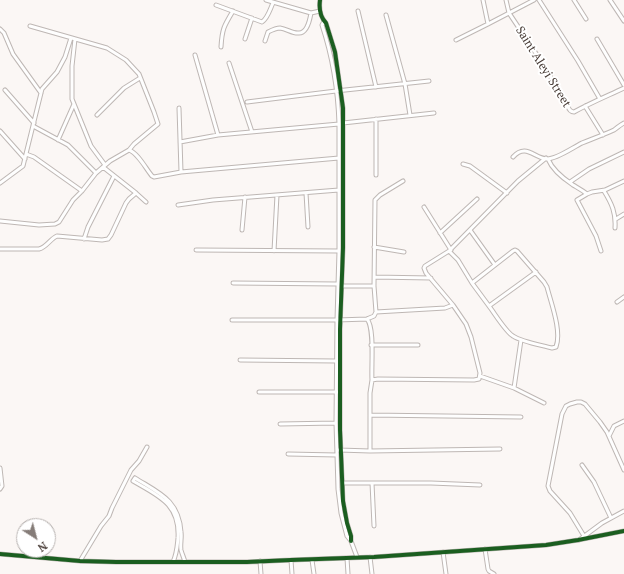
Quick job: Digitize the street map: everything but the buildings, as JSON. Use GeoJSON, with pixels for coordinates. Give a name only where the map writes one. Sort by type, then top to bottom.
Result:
{"type":"FeatureCollection","features":[{"type":"Feature","properties":{"kind":"street"},"geometry":{"type":"LineString","coordinates":[[266,0],[311,12],[320,11]]}},
{"type":"Feature","properties":{"kind":"street"},"geometry":{"type":"LineString","coordinates":[[320,0],[319,8],[330,33],[336,58],[343,123],[339,158],[338,392],[340,430],[339,450],[337,455],[338,489],[341,513],[348,538],[351,541],[357,557]]}},
{"type":"Feature","properties":{"kind":"street"},"geometry":{"type":"LineString","coordinates":[[483,0],[488,24]]}},
{"type":"Feature","properties":{"kind":"street"},"geometry":{"type":"LineString","coordinates":[[506,0],[508,14]]}},
{"type":"Feature","properties":{"kind":"street"},"geometry":{"type":"LineString","coordinates":[[456,40],[534,0]]}},
{"type":"Feature","properties":{"kind":"street"},"geometry":{"type":"LineString","coordinates":[[539,0],[578,61],[600,99]]}},
{"type":"Feature","properties":{"kind":"street"},"geometry":{"type":"LineString","coordinates":[[574,0],[586,19]]}},
{"type":"Feature","properties":{"kind":"street"},"geometry":{"type":"LineString","coordinates":[[610,0],[624,21]]}},
{"type":"Feature","properties":{"kind":"street"},"geometry":{"type":"LineString","coordinates":[[216,5],[262,22],[264,21],[273,3]]}},
{"type":"Feature","properties":{"kind":"street"},"geometry":{"type":"LineString","coordinates":[[221,47],[221,34],[223,27],[233,11]]}},
{"type":"Feature","properties":{"kind":"street"},"geometry":{"type":"LineString","coordinates":[[265,42],[268,32],[277,28],[298,34],[302,33],[310,19],[311,12]]}},
{"type":"Feature","properties":{"kind":"street"},"geometry":{"type":"LineString","coordinates":[[358,12],[376,87]]}},
{"type":"Feature","properties":{"kind":"street","name":"Saint Aleyi Street"},"geometry":{"type":"LineString","coordinates":[[508,14],[541,60],[570,110],[574,112],[624,88]]}},
{"type":"Feature","properties":{"kind":"street"},"geometry":{"type":"LineString","coordinates":[[386,15],[405,84],[410,115]]}},
{"type":"Feature","properties":{"kind":"street"},"geometry":{"type":"LineString","coordinates":[[245,39],[252,18]]}},
{"type":"Feature","properties":{"kind":"street"},"geometry":{"type":"LineString","coordinates":[[324,21],[322,25],[331,58],[341,141],[343,248],[339,320]]}},
{"type":"Feature","properties":{"kind":"street"},"geometry":{"type":"LineString","coordinates":[[0,221],[39,225],[55,224],[59,222],[73,200],[96,173],[110,161],[129,150],[158,124],[139,74],[126,60],[107,48],[30,26]]}},
{"type":"Feature","properties":{"kind":"street"},"geometry":{"type":"LineString","coordinates":[[0,29],[4,33],[13,54],[41,93]]}},
{"type":"Feature","properties":{"kind":"street"},"geometry":{"type":"LineString","coordinates":[[0,183],[23,166],[42,89],[57,72],[73,38]]}},
{"type":"Feature","properties":{"kind":"street"},"geometry":{"type":"LineString","coordinates":[[73,38],[72,99],[91,146],[104,166],[146,202]]}},
{"type":"Feature","properties":{"kind":"street"},"geometry":{"type":"LineString","coordinates":[[597,39],[624,84]]}},
{"type":"Feature","properties":{"kind":"street"},"geometry":{"type":"LineString","coordinates":[[195,55],[218,135]]}},
{"type":"Feature","properties":{"kind":"street"},"geometry":{"type":"LineString","coordinates":[[331,58],[336,58]]}},
{"type":"Feature","properties":{"kind":"street"},"geometry":{"type":"LineString","coordinates":[[229,63],[252,132]]}},
{"type":"Feature","properties":{"kind":"street"},"geometry":{"type":"LineString","coordinates":[[97,115],[124,88],[140,78]]}},
{"type":"Feature","properties":{"kind":"street"},"geometry":{"type":"LineString","coordinates":[[247,102],[336,90],[429,81]]}},
{"type":"Feature","properties":{"kind":"street"},"geometry":{"type":"LineString","coordinates":[[5,90],[33,125],[68,145],[96,173]]}},
{"type":"Feature","properties":{"kind":"street"},"geometry":{"type":"LineString","coordinates":[[58,140],[74,104]]}},
{"type":"Feature","properties":{"kind":"street"},"geometry":{"type":"LineString","coordinates":[[586,106],[603,135]]}},
{"type":"Feature","properties":{"kind":"street"},"geometry":{"type":"LineString","coordinates":[[178,108],[181,172]]}},
{"type":"Feature","properties":{"kind":"street"},"geometry":{"type":"LineString","coordinates":[[343,123],[434,112]]}},
{"type":"Feature","properties":{"kind":"street"},"geometry":{"type":"LineString","coordinates":[[376,119],[376,175]]}},
{"type":"Feature","properties":{"kind":"street"},"geometry":{"type":"LineString","coordinates":[[513,157],[517,152],[528,151],[547,158],[554,157],[615,130],[624,123]]}},
{"type":"Feature","properties":{"kind":"street"},"geometry":{"type":"LineString","coordinates":[[180,142],[218,135],[339,124]]}},
{"type":"Feature","properties":{"kind":"street"},"geometry":{"type":"LineString","coordinates":[[0,131],[2,136],[25,158]]}},
{"type":"Feature","properties":{"kind":"street"},"geometry":{"type":"LineString","coordinates":[[129,150],[137,156],[154,177],[181,172],[339,158]]}},
{"type":"Feature","properties":{"kind":"street"},"geometry":{"type":"LineString","coordinates":[[570,182],[589,169],[624,152]]}},
{"type":"Feature","properties":{"kind":"street"},"geometry":{"type":"LineString","coordinates":[[26,154],[34,157],[82,191]]}},
{"type":"Feature","properties":{"kind":"street"},"geometry":{"type":"LineString","coordinates":[[547,158],[550,164],[561,176],[579,187],[587,194]]}},
{"type":"Feature","properties":{"kind":"street"},"geometry":{"type":"LineString","coordinates":[[480,376],[469,331],[453,305],[424,270],[425,266],[450,251],[518,181],[547,158]]}},
{"type":"Feature","properties":{"kind":"street"},"geometry":{"type":"LineString","coordinates":[[463,164],[470,166],[507,193]]}},
{"type":"Feature","properties":{"kind":"street"},"geometry":{"type":"LineString","coordinates":[[84,239],[88,227],[114,176]]}},
{"type":"Feature","properties":{"kind":"street"},"geometry":{"type":"LineString","coordinates":[[232,320],[339,320],[367,319],[374,316],[376,312],[374,286],[375,200],[380,195],[403,181]]}},
{"type":"Feature","properties":{"kind":"street"},"geometry":{"type":"LineString","coordinates":[[601,251],[596,236],[577,200],[587,194],[604,191],[624,181]]}},
{"type":"Feature","properties":{"kind":"street"},"geometry":{"type":"LineString","coordinates":[[178,206],[213,200],[339,190]]}},
{"type":"Feature","properties":{"kind":"street"},"geometry":{"type":"LineString","coordinates":[[604,191],[612,204],[616,219],[615,228]]}},
{"type":"Feature","properties":{"kind":"street"},"geometry":{"type":"LineString","coordinates":[[0,249],[39,249],[51,239],[58,236],[84,239],[108,239],[126,203],[136,193]]}},
{"type":"Feature","properties":{"kind":"street"},"geometry":{"type":"LineString","coordinates":[[306,193],[308,227]]}},
{"type":"Feature","properties":{"kind":"street"},"geometry":{"type":"LineString","coordinates":[[274,251],[277,195]]}},
{"type":"Feature","properties":{"kind":"street"},"geometry":{"type":"LineString","coordinates":[[242,230],[245,197]]}},
{"type":"Feature","properties":{"kind":"street"},"geometry":{"type":"LineString","coordinates":[[440,233],[477,199]]}},
{"type":"Feature","properties":{"kind":"street"},"geometry":{"type":"LineString","coordinates":[[424,207],[450,251],[458,260],[472,282],[509,333],[522,340],[552,348],[556,347],[557,322],[547,287],[517,251],[513,251],[472,282]]}},
{"type":"Feature","properties":{"kind":"street"},"geometry":{"type":"LineString","coordinates":[[616,219],[624,214]]}},
{"type":"Feature","properties":{"kind":"street"},"geometry":{"type":"LineString","coordinates":[[470,230],[495,265]]}},
{"type":"Feature","properties":{"kind":"street"},"geometry":{"type":"LineString","coordinates":[[374,247],[404,252]]}},
{"type":"Feature","properties":{"kind":"street"},"geometry":{"type":"LineString","coordinates":[[196,250],[339,251]]}},
{"type":"Feature","properties":{"kind":"street"},"geometry":{"type":"LineString","coordinates":[[489,306],[536,272]]}},
{"type":"Feature","properties":{"kind":"street"},"geometry":{"type":"LineString","coordinates":[[374,277],[431,278]]}},
{"type":"Feature","properties":{"kind":"street"},"geometry":{"type":"LineString","coordinates":[[233,283],[338,284]]}},
{"type":"Feature","properties":{"kind":"street"},"geometry":{"type":"LineString","coordinates":[[342,286],[374,286]]}},
{"type":"Feature","properties":{"kind":"street"},"geometry":{"type":"LineString","coordinates":[[617,302],[624,297]]}},
{"type":"Feature","properties":{"kind":"street"},"geometry":{"type":"LineString","coordinates":[[376,312],[445,308],[453,305]]}},
{"type":"Feature","properties":{"kind":"street"},"geometry":{"type":"LineString","coordinates":[[367,319],[370,323],[372,345],[370,451]]}},
{"type":"Feature","properties":{"kind":"street"},"geometry":{"type":"LineString","coordinates":[[514,388],[522,340]]}},
{"type":"Feature","properties":{"kind":"street"},"geometry":{"type":"LineString","coordinates":[[372,345],[418,345]]}},
{"type":"Feature","properties":{"kind":"street"},"geometry":{"type":"LineString","coordinates":[[240,360],[338,361]]}},
{"type":"Feature","properties":{"kind":"street"},"geometry":{"type":"LineString","coordinates":[[372,380],[477,380],[480,376]]}},
{"type":"Feature","properties":{"kind":"street"},"geometry":{"type":"LineString","coordinates":[[480,376],[514,388],[544,403]]}},
{"type":"Feature","properties":{"kind":"street"},"geometry":{"type":"LineString","coordinates":[[259,392],[338,392]]}},
{"type":"Feature","properties":{"kind":"street"},"geometry":{"type":"LineString","coordinates":[[338,392],[336,423],[343,501],[351,541]]}},
{"type":"Feature","properties":{"kind":"street"},"geometry":{"type":"LineString","coordinates":[[584,536],[570,513],[550,491],[548,486],[555,447],[566,406],[577,402],[583,403],[600,422],[609,436],[624,470]]}},
{"type":"Feature","properties":{"kind":"street"},"geometry":{"type":"LineString","coordinates":[[370,415],[521,417]]}},
{"type":"Feature","properties":{"kind":"street"},"geometry":{"type":"LineString","coordinates":[[609,436],[614,426],[624,421]]}},
{"type":"Feature","properties":{"kind":"street"},"geometry":{"type":"LineString","coordinates":[[280,424],[336,423]]}},
{"type":"Feature","properties":{"kind":"street"},"geometry":{"type":"LineString","coordinates":[[80,561],[101,526],[109,516],[131,470],[139,461],[147,447]]}},
{"type":"Feature","properties":{"kind":"street"},"geometry":{"type":"LineString","coordinates":[[339,450],[500,449]]}},
{"type":"Feature","properties":{"kind":"street"},"geometry":{"type":"LineString","coordinates":[[288,454],[337,455]]}},
{"type":"Feature","properties":{"kind":"street"},"geometry":{"type":"LineString","coordinates":[[582,465],[594,482],[611,518]]}},
{"type":"Feature","properties":{"kind":"street"},"geometry":{"type":"LineString","coordinates":[[0,468],[2,486],[0,489]]}},
{"type":"Feature","properties":{"kind":"street"},"geometry":{"type":"LineString","coordinates":[[157,493],[133,481],[134,479],[135,478],[157,493],[169,503],[178,514],[178,551],[173,562]]}},
{"type":"Feature","properties":{"kind":"street"},"geometry":{"type":"LineString","coordinates":[[342,483],[431,483],[480,485]]}},
{"type":"Feature","properties":{"kind":"street"},"geometry":{"type":"LineString","coordinates":[[372,483],[374,526]]}},
{"type":"Feature","properties":{"kind":"street"},"geometry":{"type":"LineString","coordinates":[[578,540],[624,511]]}},
{"type":"Feature","properties":{"kind":"street"},"geometry":{"type":"LineString","coordinates":[[178,522],[181,533],[181,551],[185,562]]}},
{"type":"Feature","properties":{"kind":"street"},"geometry":{"type":"LineString","coordinates":[[0,554],[80,561],[116,562],[312,560],[546,545],[624,531]]}},
{"type":"Feature","properties":{"kind":"street"},"geometry":{"type":"LineString","coordinates":[[484,549],[488,569],[494,574]]}},
{"type":"Feature","properties":{"kind":"street"},"geometry":{"type":"LineString","coordinates":[[443,552],[446,574]]}},
{"type":"Feature","properties":{"kind":"street"},"geometry":{"type":"LineString","coordinates":[[370,557],[372,574]]}},
{"type":"Feature","properties":{"kind":"street"},"geometry":{"type":"LineString","coordinates":[[347,558],[348,574]]}},
{"type":"Feature","properties":{"kind":"street"},"geometry":{"type":"LineString","coordinates":[[291,560],[292,574]]}},
{"type":"Feature","properties":{"kind":"street"},"geometry":{"type":"LineString","coordinates":[[312,560],[314,574]]}},
{"type":"Feature","properties":{"kind":"street"},"geometry":{"type":"LineString","coordinates":[[260,561],[261,574]]}},
{"type":"Feature","properties":{"kind":"cycle path"},"geometry":{"type":"LineString","coordinates":[[320,0],[321,15],[326,23],[335,52],[343,108],[343,248],[340,329],[340,430],[343,501],[351,541]]}},
{"type":"Feature","properties":{"kind":"cycle path"},"geometry":{"type":"LineString","coordinates":[[0,554],[80,561],[247,562],[374,557],[546,545],[624,531]]}}]}
